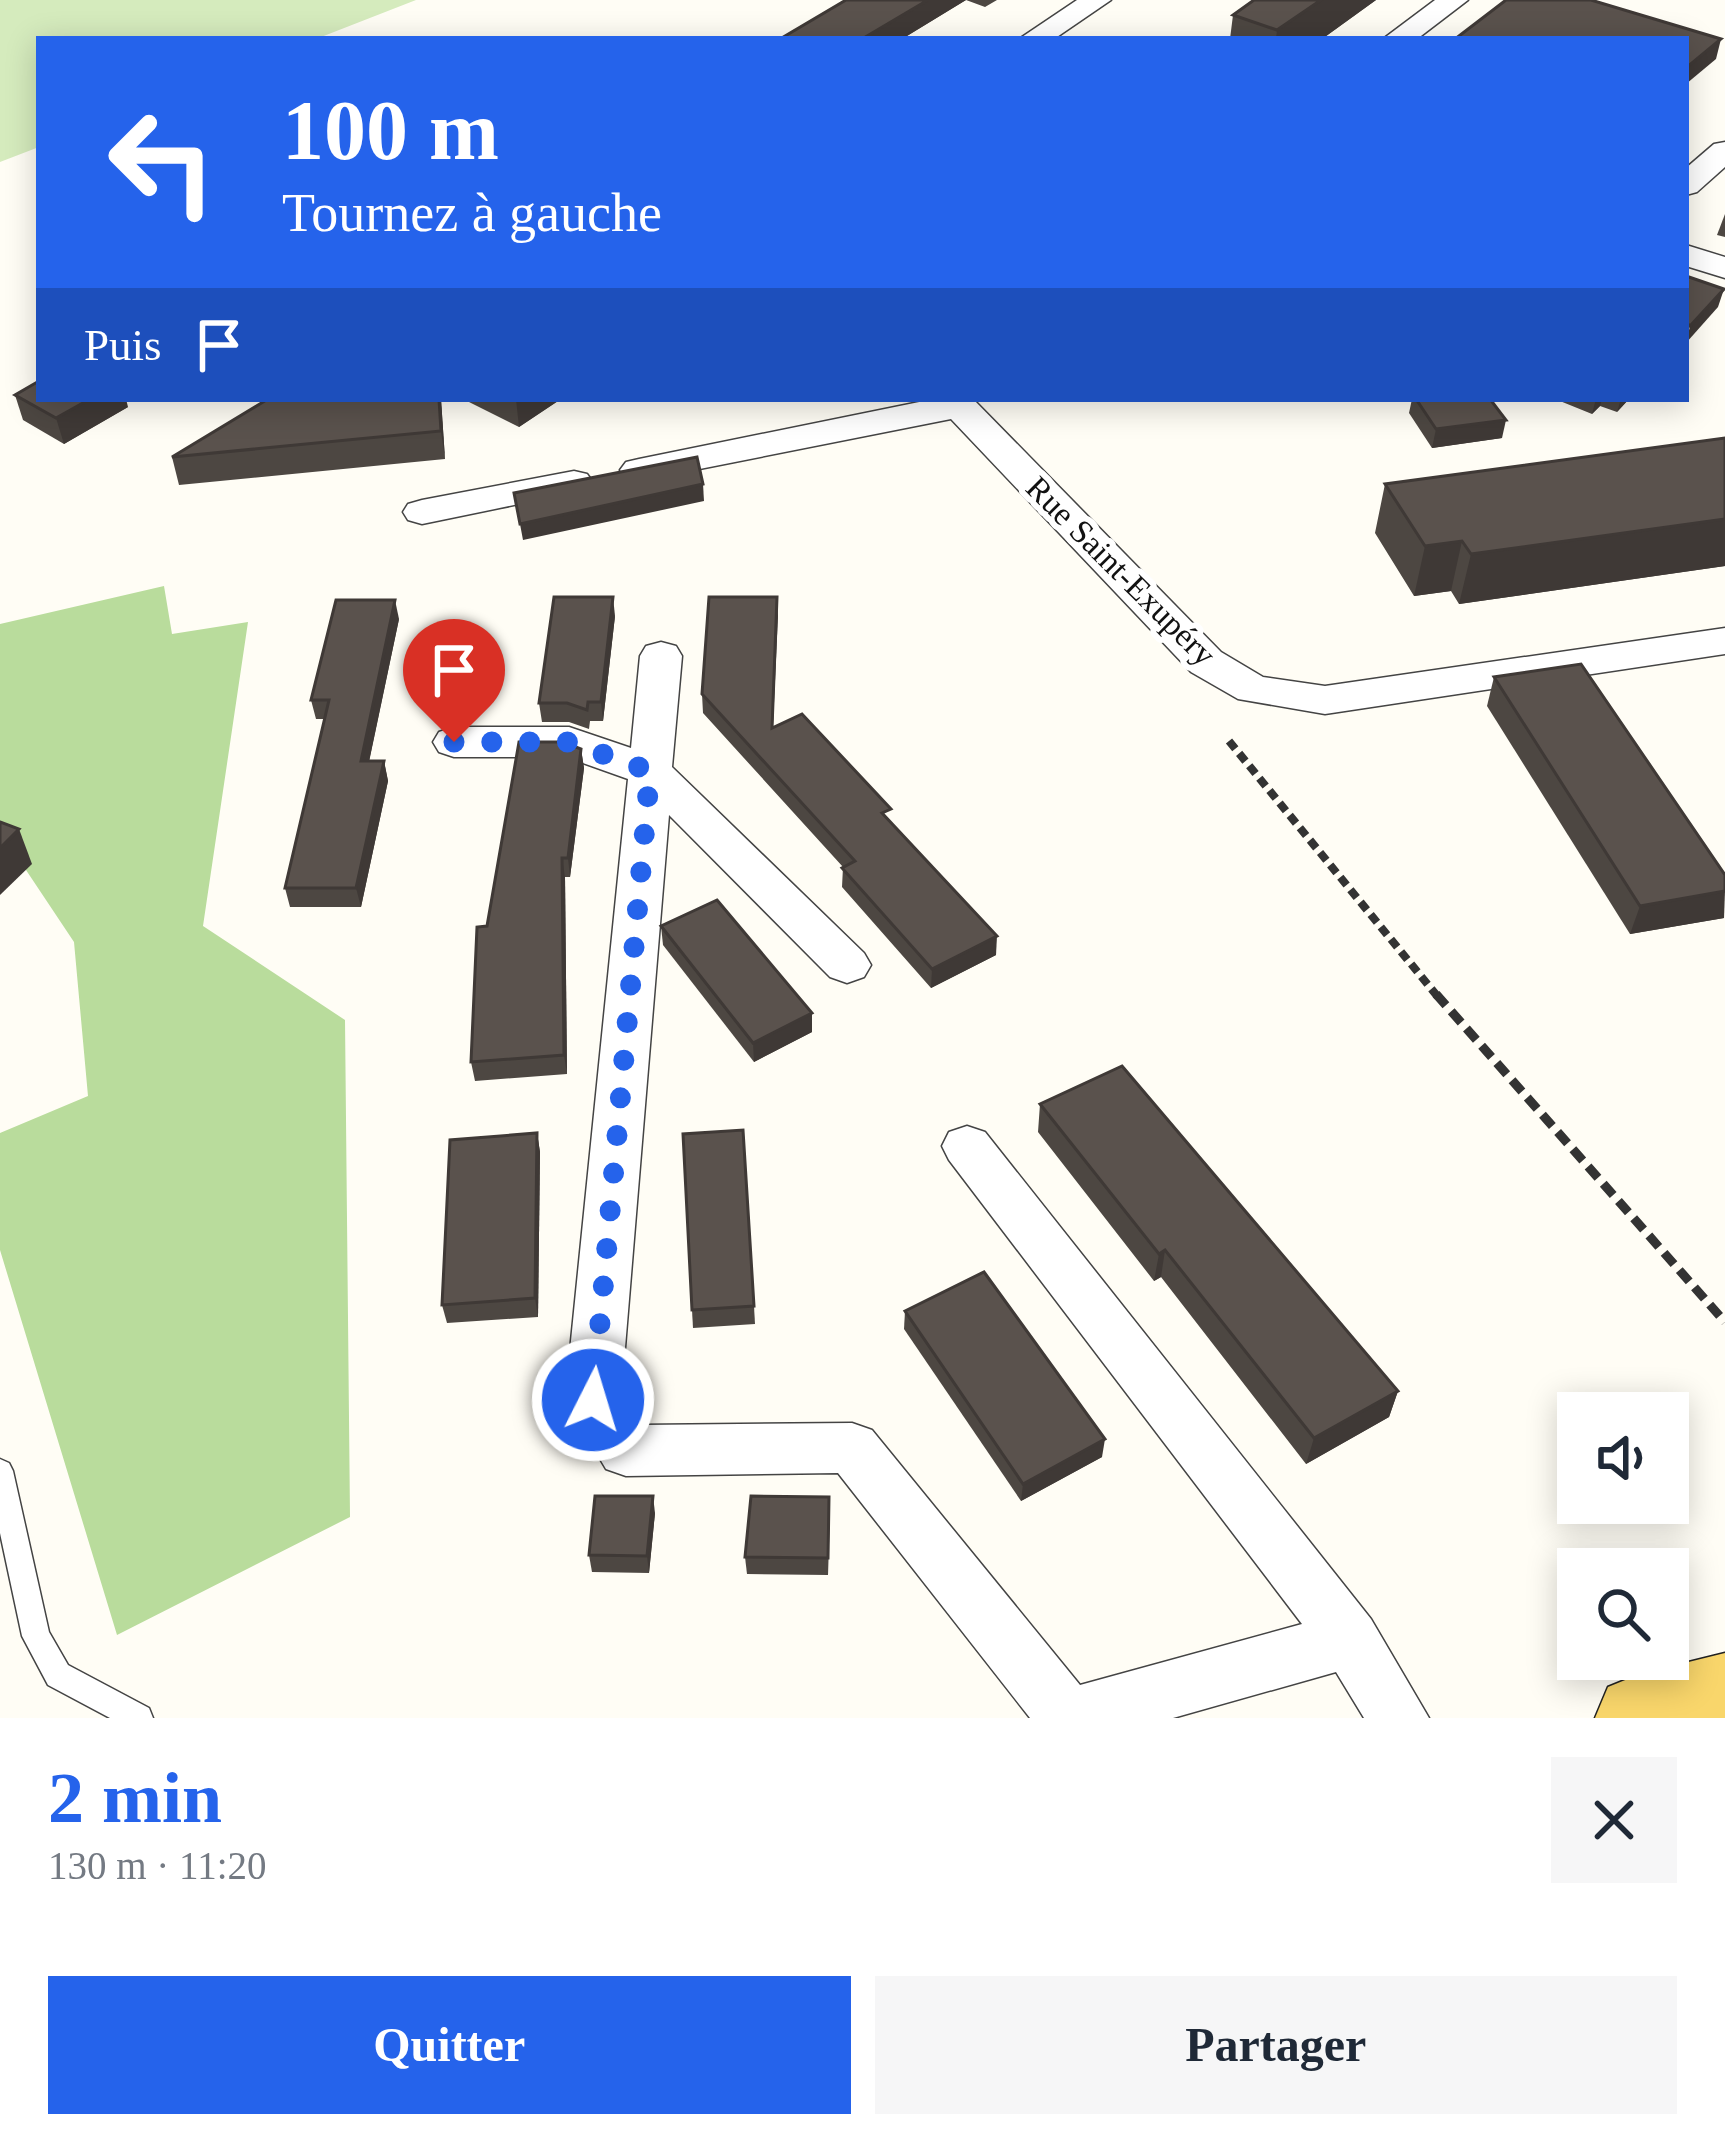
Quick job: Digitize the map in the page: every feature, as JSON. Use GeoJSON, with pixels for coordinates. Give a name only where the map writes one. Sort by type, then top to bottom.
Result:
{"type":"FeatureCollection","features":[{"type":"Feature","properties":{"kind":"main road"},"geometry":{"type":"LineString","coordinates":[[1640,1718],[1725,1697]]}},
{"type":"Feature","properties":{"kind":"street"},"geometry":{"type":"LineString","coordinates":[[1050,36],[1097,0]]}},
{"type":"Feature","properties":{"kind":"street"},"geometry":{"type":"LineString","coordinates":[[1402,36],[1454,0]]}},
{"type":"Feature","properties":{"kind":"street"},"geometry":{"type":"LineString","coordinates":[[1689,182],[1725,151]]}},
{"type":"Feature","properties":{"kind":"street"},"geometry":{"type":"LineString","coordinates":[[1689,256],[1725,268]]}},
{"type":"Feature","properties":{"kind":"street"},"geometry":{"type":"LineString","coordinates":[[422,512],[956,403]]}},
{"type":"Feature","properties":{"kind":"street","name":"Rue Saint-Exupéry"},"geometry":{"type":"LineString","coordinates":[[956,403],[1206,662],[1253,689],[1325,700],[1725,641]]}},
{"type":"Feature","properties":{"kind":"street"},"geometry":{"type":"LineString","coordinates":[[661,656],[593,1400],[626,1451],[852,1448],[1068,1718],[1350,1639]]}},
{"type":"Feature","properties":{"kind":"street"},"geometry":{"type":"LineString","coordinates":[[454,742],[569,742],[650,771],[847,965]]}},
{"type":"Feature","properties":{"kind":"street"},"geometry":{"type":"LineString","coordinates":[[968,1147],[1350,1639],[1398,1718]]}},
{"type":"Feature","properties":{"kind":"lane"},"geometry":{"type":"LineString","coordinates":[[0,1471],[36,1636],[58,1675],[139,1718]]}},
{"type":"Feature","properties":{"kind":"path"},"geometry":{"type":"LineString","coordinates":[[1228,741],[1297,830],[1494,1062],[1725,1322]]}},
{"type":"Feature","properties":{"kind":"green space"},"geometry":{"type":"Polygon","coordinates":[[[0,0],[416,0],[324,36],[36,36],[36,148],[0,162],[0,0]]]}},
{"type":"Feature","properties":{"kind":"green space"},"geometry":{"type":"Polygon","coordinates":[[[164,586],[172,634],[248,622],[203,926],[345,1020],[350,1517],[117,1635],[0,1250],[0,1133],[88,1096],[74,942],[0,831],[0,624],[164,586]]]}},
{"type":"Feature","properties":{"kind":"building"},"geometry":{"type":"Polygon","coordinates":[[[846,0],[928,0],[867,36],[785,36],[846,0]]]}},
{"type":"Feature","properties":{"kind":"building"},"geometry":{"type":"Polygon","coordinates":[[[1254,0],[1321,0],[1277,30],[1233,15],[1254,0]]]}},
{"type":"Feature","properties":{"kind":"building"},"geometry":{"type":"Polygon","coordinates":[[[1506,0],[1591,0],[1721,39],[1689,66],[1689,36],[1459,36],[1506,0]]]}},
{"type":"Feature","properties":{"kind":"building"},"geometry":{"type":"Polygon","coordinates":[[[1689,277],[1724,289],[1690,326],[1689,277]]]}},
{"type":"Feature","properties":{"kind":"building"},"geometry":{"type":"Polygon","coordinates":[[[36,383],[36,402],[85,402],[56,418],[15,395],[36,383]]]}},
{"type":"Feature","properties":{"kind":"building"},"geometry":{"type":"Polygon","coordinates":[[[263,402],[439,402],[441,431],[172,457],[263,402]]]}},
{"type":"Feature","properties":{"kind":"building"},"geometry":{"type":"Polygon","coordinates":[[[1418,402],[1492,402],[1506,420],[1436,429],[1418,402]]]}},
{"type":"Feature","properties":{"kind":"building"},"geometry":{"type":"Polygon","coordinates":[[[1725,438],[1725,519],[1471,554],[1462,541],[1425,546],[1385,484],[1725,438]]]}},
{"type":"Feature","properties":{"kind":"building"},"geometry":{"type":"Polygon","coordinates":[[[697,457],[703,484],[520,524],[514,493],[697,457]]]}},
{"type":"Feature","properties":{"kind":"building"},"geometry":{"type":"Polygon","coordinates":[[[554,597],[613,597],[601,702],[588,702],[587,710],[567,703],[539,703],[554,597]]]}},
{"type":"Feature","properties":{"kind":"building"},"geometry":{"type":"Polygon","coordinates":[[[709,597],[777,597],[772,728],[802,714],[891,809],[882,813],[997,936],[932,969],[842,868],[855,861],[702,694],[709,597]]]}},
{"type":"Feature","properties":{"kind":"building"},"geometry":{"type":"Polygon","coordinates":[[[336,600],[395,600],[361,761],[384,761],[356,888],[285,888],[329,700],[311,700],[336,600]]]}},
{"type":"Feature","properties":{"kind":"building"},"geometry":{"type":"Polygon","coordinates":[[[1581,664],[1725,875],[1725,891],[1640,906],[1494,677],[1581,664]]]}},
{"type":"Feature","properties":{"kind":"building"},"geometry":{"type":"Polygon","coordinates":[[[519,742],[563,742],[581,749],[568,858],[562,858],[564,1055],[471,1062],[477,927],[487,926],[519,742]]]}},
{"type":"Feature","properties":{"kind":"building"},"geometry":{"type":"Polygon","coordinates":[[[0,822],[19,829],[0,848],[0,822]]]}},
{"type":"Feature","properties":{"kind":"building"},"geometry":{"type":"Polygon","coordinates":[[[717,900],[812,1013],[753,1043],[661,926],[717,900]]]}},
{"type":"Feature","properties":{"kind":"building"},"geometry":{"type":"Polygon","coordinates":[[[1122,1066],[1398,1391],[1314,1438],[1165,1250],[1159,1254],[1040,1104],[1122,1066]]]}},
{"type":"Feature","properties":{"kind":"building"},"geometry":{"type":"Polygon","coordinates":[[[743,1130],[754,1306],[692,1310],[683,1134],[743,1130]]]}},
{"type":"Feature","properties":{"kind":"building"},"geometry":{"type":"Polygon","coordinates":[[[537,1133],[535,1298],[442,1305],[450,1140],[537,1133]]]}},
{"type":"Feature","properties":{"kind":"building"},"geometry":{"type":"Polygon","coordinates":[[[984,1272],[1105,1439],[1023,1484],[905,1311],[984,1272]]]}},
{"type":"Feature","properties":{"kind":"building"},"geometry":{"type":"Polygon","coordinates":[[[595,1496],[653,1496],[647,1556],[589,1555],[595,1496]]]}},
{"type":"Feature","properties":{"kind":"building"},"geometry":{"type":"Polygon","coordinates":[[[751,1496],[829,1497],[828,1558],[745,1557],[751,1496]]]}},
{"type":"Feature","properties":{"kind":"route"},"geometry":{"type":"LineString","coordinates":[[454,742],[569,742],[650,771],[593,1400]]}}]}
